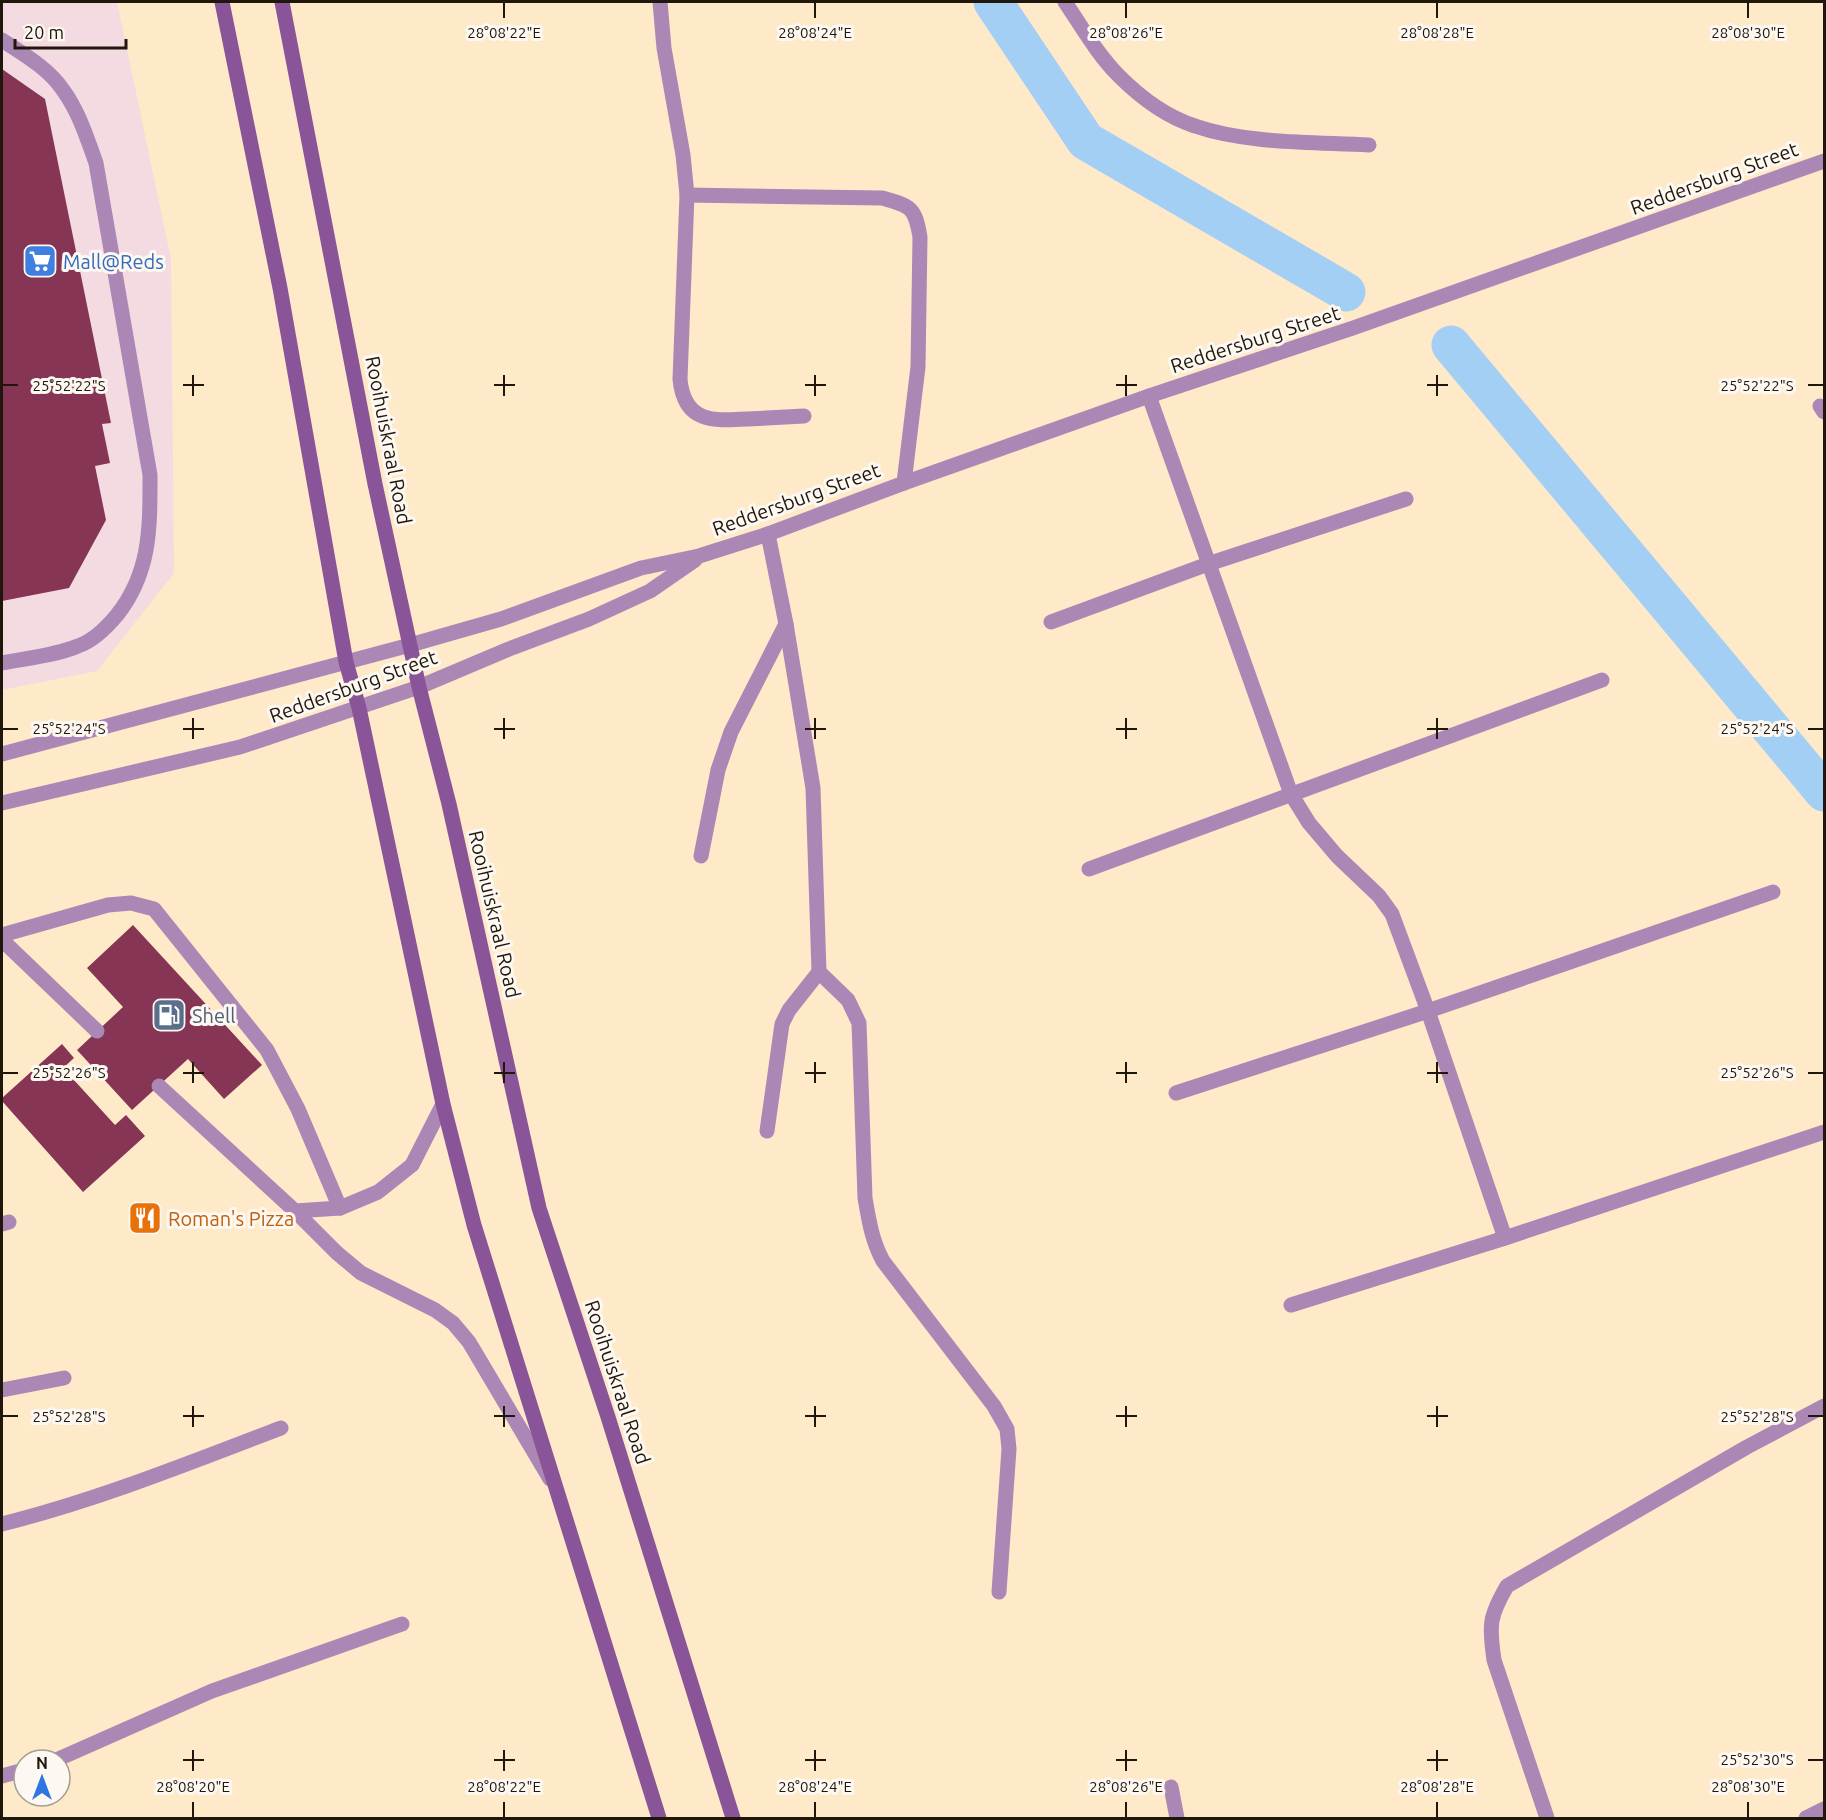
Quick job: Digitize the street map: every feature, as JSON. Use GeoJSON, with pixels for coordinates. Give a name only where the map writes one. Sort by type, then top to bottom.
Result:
{"type":"FeatureCollection","features":[{"type":"Feature","properties":{"kind":"main road"},"geometry":{"type":"LineString","coordinates":[[222,2],[280,288],[346,662],[359,708],[442,1104],[474,1225],[658,1818]]}},
{"type":"Feature","properties":{"kind":"main road","name":"Rooihuiskraal Road"},"geometry":{"type":"LineString","coordinates":[[282,2],[375,484],[419,687],[449,804],[539,1208],[608,1417],[733,1818]]}},
{"type":"Feature","properties":{"kind":"street"},"geometry":{"type":"LineString","coordinates":[[660,2],[664,48],[683,155],[687,195],[681,391],[688,406],[699,415],[713,421],[804,416]]}},
{"type":"Feature","properties":{"kind":"street"},"geometry":{"type":"LineString","coordinates":[[1065,2],[1096,50],[1119,76],[1153,106],[1195,126],[1250,138],[1369,145]]}},
{"type":"Feature","properties":{"kind":"street"},"geometry":{"type":"LineString","coordinates":[[2,40],[38,64],[63,88],[79,117],[96,163],[150,475],[150,525],[142,569],[128,601],[107,627],[80,646],[2,663]]}},
{"type":"Feature","properties":{"kind":"street","name":"Reddersburg Street"},"geometry":{"type":"LineString","coordinates":[[2,754],[501,619],[641,568],[699,556],[768,534],[1149,396],[1353,328],[1824,161]]}},
{"type":"Feature","properties":{"kind":"street"},"geometry":{"type":"LineString","coordinates":[[687,195],[882,198],[904,204],[917,217],[920,237],[918,367],[904,483]]}},
{"type":"Feature","properties":{"kind":"street"},"geometry":{"type":"LineString","coordinates":[[1149,396],[1291,794],[1323,840],[1379,896],[1392,914],[1428,1011],[1505,1238]]}},
{"type":"Feature","properties":{"kind":"street"},"geometry":{"type":"LineString","coordinates":[[1052,622],[1208,564],[1406,499]]}},
{"type":"Feature","properties":{"kind":"street"},"geometry":{"type":"LineString","coordinates":[[767,1131],[782,1024],[789,1010],[819,972],[813,788],[786,624],[768,534]]}},
{"type":"Feature","properties":{"kind":"street","name":"Reddersburg Street"},"geometry":{"type":"LineString","coordinates":[[2,803],[240,747],[419,687],[509,649],[599,615],[650,591],[699,556]]}},
{"type":"Feature","properties":{"kind":"street"},"geometry":{"type":"LineString","coordinates":[[700,856],[718,770],[731,732],[786,624]]}},
{"type":"Feature","properties":{"kind":"street"},"geometry":{"type":"LineString","coordinates":[[1089,868],[1602,680]]}},
{"type":"Feature","properties":{"kind":"street"},"geometry":{"type":"LineString","coordinates":[[1176,1093],[1428,1011],[1773,892]]}},
{"type":"Feature","properties":{"kind":"street"},"geometry":{"type":"LineString","coordinates":[[2,935],[108,905],[131,903],[154,909],[267,1050],[298,1109],[340,1208]]}},
{"type":"Feature","properties":{"kind":"street"},"geometry":{"type":"LineString","coordinates":[[2,940],[97,1031]]}},
{"type":"Feature","properties":{"kind":"street"},"geometry":{"type":"LineString","coordinates":[[819,972],[848,1000],[860,1023],[865,1198],[873,1243],[883,1261],[994,1406],[1007,1429],[1009,1449],[999,1592]]}},
{"type":"Feature","properties":{"kind":"street"},"geometry":{"type":"LineString","coordinates":[[159,1086],[361,1273],[435,1310],[453,1323],[469,1342],[557,1490]]}},
{"type":"Feature","properties":{"kind":"street"},"geometry":{"type":"LineString","coordinates":[[295,1211],[340,1208],[378,1191],[412,1165],[442,1104]]}},
{"type":"Feature","properties":{"kind":"street"},"geometry":{"type":"LineString","coordinates":[[1291,1305],[1505,1238],[1824,1132]]}},
{"type":"Feature","properties":{"kind":"street"},"geometry":{"type":"LineString","coordinates":[[2,1390],[64,1378]]}},
{"type":"Feature","properties":{"kind":"street"},"geometry":{"type":"LineString","coordinates":[[1547,1818],[1494,1660],[1490,1634],[1494,1609],[1507,1586],[1747,1447],[1824,1406]]}},
{"type":"Feature","properties":{"kind":"street"},"geometry":{"type":"LineString","coordinates":[[2,1524],[56,1511],[132,1485],[281,1428]]}},
{"type":"Feature","properties":{"kind":"street"},"geometry":{"type":"LineString","coordinates":[[72,1753],[212,1691],[402,1624]]}},
{"type":"Feature","properties":{"kind":"street"},"geometry":{"type":"LineString","coordinates":[[1171,1787],[1177,1818]]}},
{"type":"Feature","properties":{"kind":"street"},"geometry":{"type":"LineString","coordinates":[[1806,1818],[1824,1809]]}},
{"type":"Feature","properties":{"kind":"shaded area"},"geometry":{"type":"Polygon","coordinates":[[[2,2],[117,2],[171,259],[174,573],[97,671],[2,690],[2,2]]]}},
{"type":"Feature","properties":{"kind":"building","name":"Mall@Reds"},"geometry":{"type":"Polygon","coordinates":[[[2,69],[45,99],[111,423],[102,424],[110,463],[95,466],[106,520],[69,588],[2,601],[2,69]]]}},
{"type":"Feature","properties":{"kind":"building"},"geometry":{"type":"Polygon","coordinates":[[[133,925],[262,1065],[224,1099],[188,1059],[132,1110],[77,1050],[123,1007],[87,968],[133,925]]]}},
{"type":"Feature","properties":{"kind":"building"},"geometry":{"type":"Polygon","coordinates":[[[62,1044],[74,1058],[63,1068],[115,1125],[126,1115],[145,1136],[83,1192],[2,1101],[2,1098],[62,1044]]]}},
{"type":"Feature","properties":{"kind":"waterway"},"geometry":{"type":"LineString","coordinates":[[993,2],[1086,141],[1346,292]]}},
{"type":"Feature","properties":{"kind":"waterway"},"geometry":{"type":"LineString","coordinates":[[1451,345],[1824,792]]}},
{"type":"Feature","properties":{"kind":"place","name":"Mall@Reds"},"geometry":{"type":"Point","coordinates":[40,261]}},
{"type":"Feature","properties":{"kind":"place","name":"Shell"},"geometry":{"type":"Point","coordinates":[169,1015]}},
{"type":"Feature","properties":{"kind":"place","name":"Roman's Pizza"},"geometry":{"type":"Point","coordinates":[145,1218]}}]}
